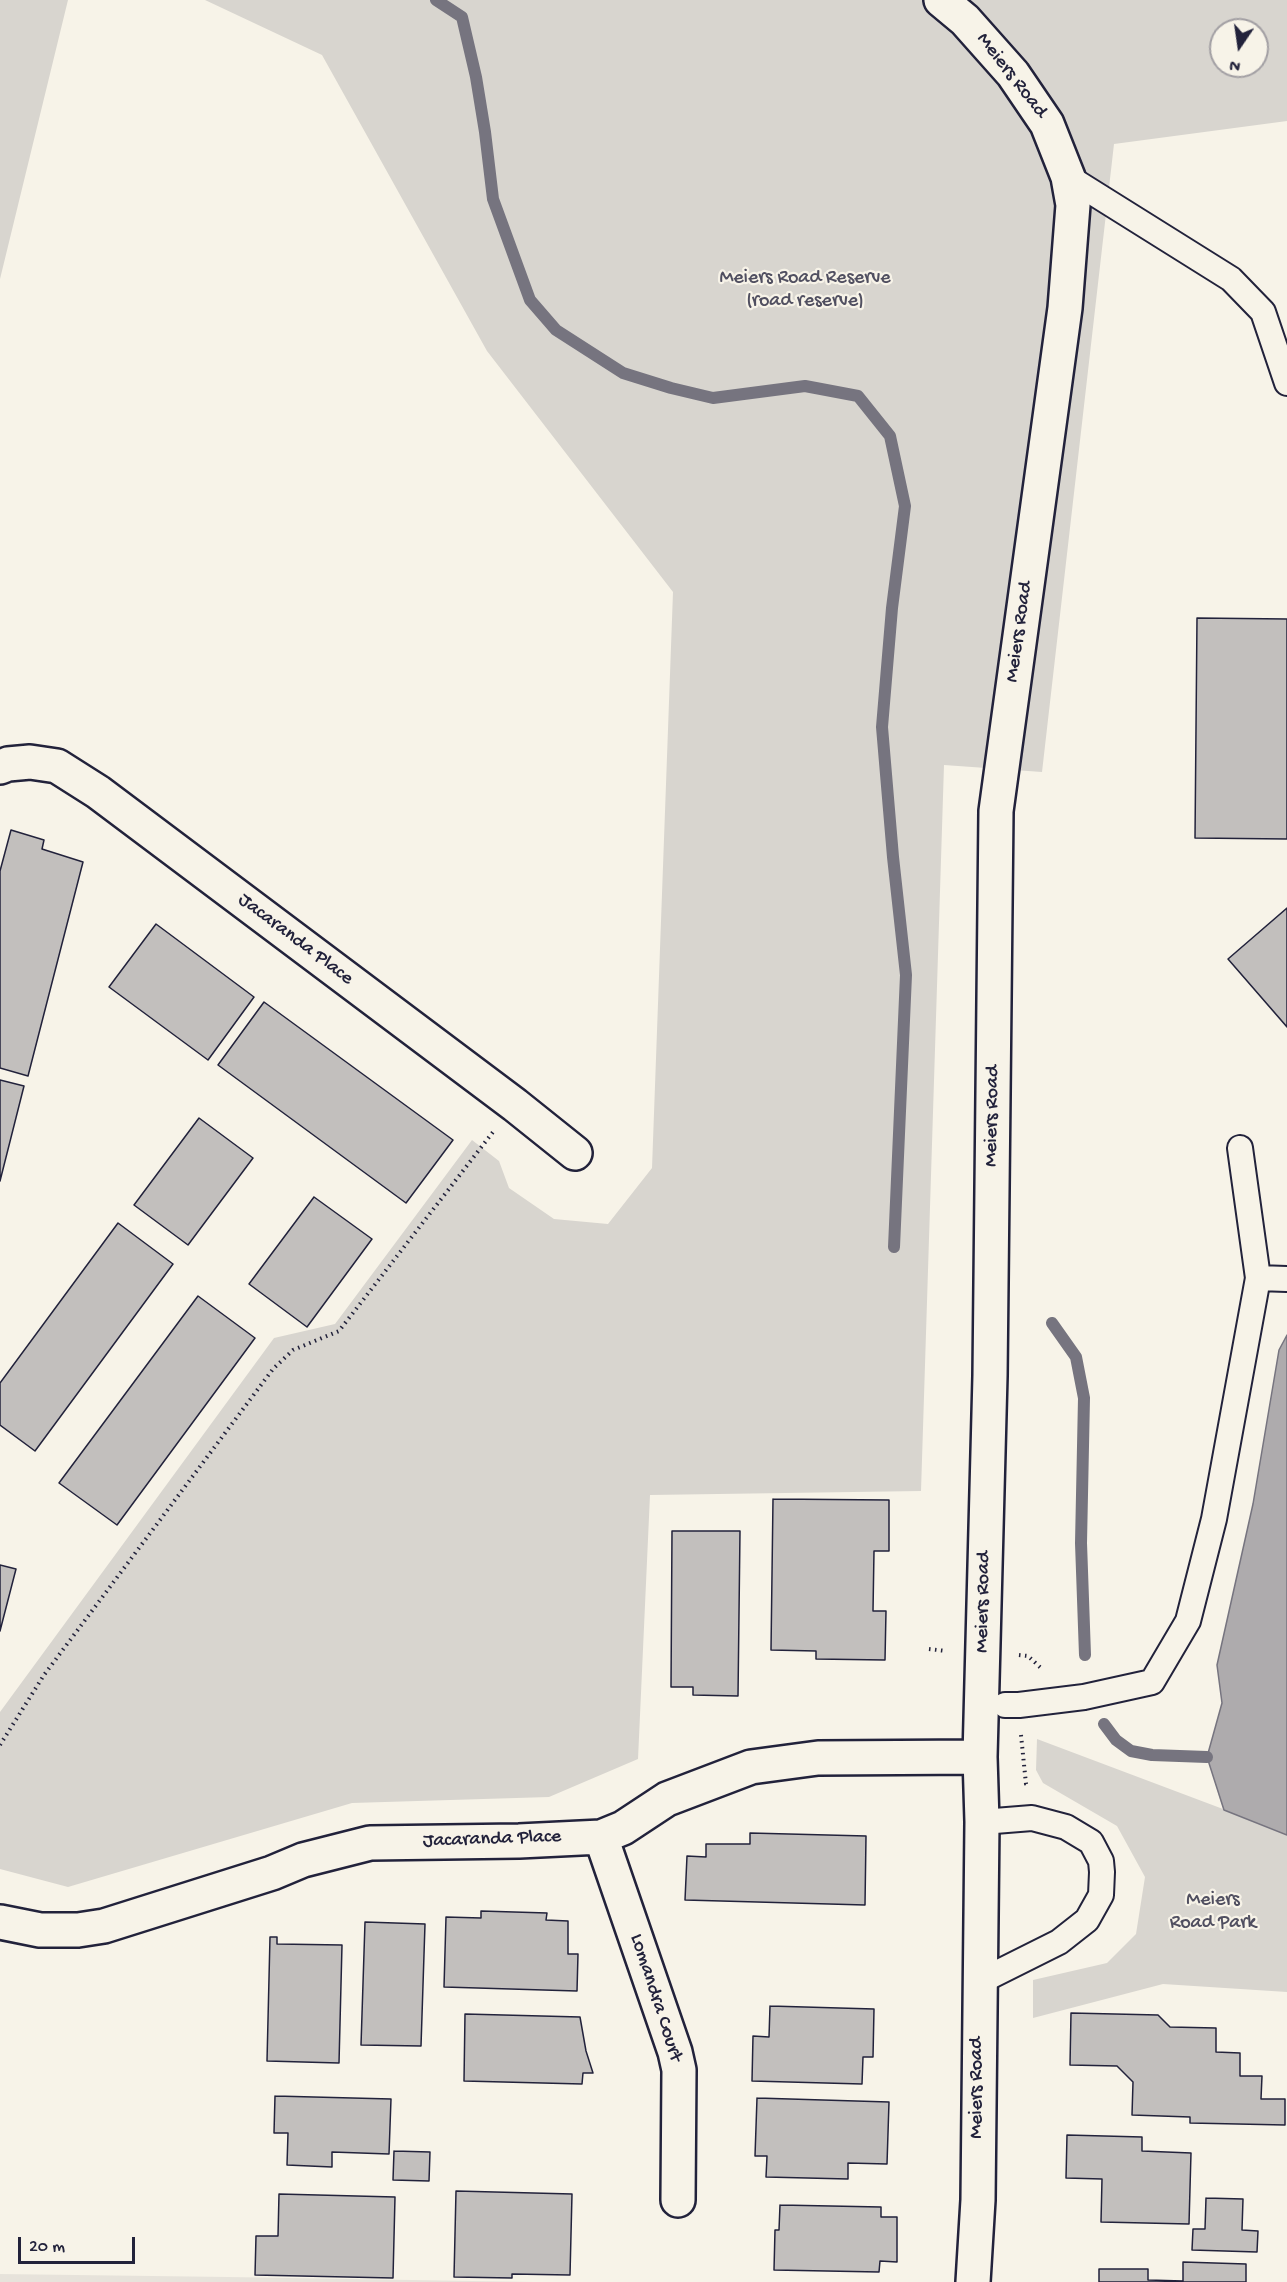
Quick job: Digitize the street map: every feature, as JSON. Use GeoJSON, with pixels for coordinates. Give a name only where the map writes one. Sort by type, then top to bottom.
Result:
{"type":"FeatureCollection","features":[{"type":"Feature","properties":{"kind":"street","name":"Meiers Road"},"geometry":{"type":"LineString","coordinates":[[941,0],[966,20],[1013,74],[1047,124],[1068,177],[1073,205],[1065,308],[996,812],[990,1377],[980,1758],[982,1822],[978,2200],[973,2282]]}},
{"type":"Feature","properties":{"kind":"street","name":"Jacaranda Place"},"geometry":{"type":"LineString","coordinates":[[0,768],[8,764],[30,762],[57,766],[91,788],[575,1153]]}},
{"type":"Feature","properties":{"kind":"street","name":"Jacaranda Place"},"geometry":{"type":"LineString","coordinates":[[0,1922],[40,1930],[78,1930],[104,1926],[272,1873],[303,1860],[370,1843],[519,1842],[601,1837],[622,1828],[667,1799],[751,1767],[818,1758],[980,1758]]}},
{"type":"Feature","properties":{"kind":"street","name":"Lomandra Court"},"geometry":{"type":"LineString","coordinates":[[601,1837],[675,2052],[679,2070],[678,2200]]}},
{"type":"Feature","properties":{"kind":"lane"},"geometry":{"type":"LineString","coordinates":[[1068,177],[1231,279],[1263,312],[1287,383]]}},
{"type":"Feature","properties":{"kind":"lane"},"geometry":{"type":"LineString","coordinates":[[1012,1705],[1084,1697],[1152,1682],[1188,1621],[1214,1519],[1258,1278],[1240,1148]]}},
{"type":"Feature","properties":{"kind":"lane"},"geometry":{"type":"LineString","coordinates":[[1258,1278],[1287,1279]]}},
{"type":"Feature","properties":{"kind":"lane"},"geometry":{"type":"LineString","coordinates":[[979,1982],[1059,1942],[1087,1920],[1101,1895],[1102,1872],[1101,1861],[1091,1842],[1066,1827],[1032,1818],[982,1822]]}},
{"type":"Feature","properties":{"kind":"path"},"geometry":{"type":"LineString","coordinates":[[0,1745],[44,1675],[273,1369],[293,1350],[339,1331],[495,1129]]}},
{"type":"Feature","properties":{"kind":"path"},"geometry":{"type":"LineString","coordinates":[[928,1649],[952,1651]]}},
{"type":"Feature","properties":{"kind":"path"},"geometry":{"type":"LineString","coordinates":[[1014,1654],[1012,1705],[1026,1784],[1034,1789]]}},
{"type":"Feature","properties":{"kind":"shaded area"},"geometry":{"type":"Polygon","coordinates":[[[1287,1335],[1287,1835],[1224,1810],[1207,1757],[1222,1703],[1217,1665],[1253,1504],[1279,1350],[1287,1335]]]}},
{"type":"Feature","properties":{"kind":"shaded area"},"geometry":{"type":"Polygon","coordinates":[[[0,2274],[228,2277],[534,2282],[0,2282],[0,2274]]]}},
{"type":"Feature","properties":{"kind":"green space"},"geometry":{"type":"Polygon","coordinates":[[[0,0],[68,0],[0,279],[0,0]]]}},
{"type":"Feature","properties":{"kind":"green space","name":"Meiers Road Reserve (road reserve)"},"geometry":{"type":"Polygon","coordinates":[[[205,0],[1287,0],[1287,121],[1114,144],[1042,772],[944,765],[921,1491],[650,1495],[638,1759],[549,1797],[352,1803],[68,1887],[0,1869],[0,1712],[274,1338],[335,1324],[472,1140],[499,1161],[509,1188],[554,1219],[608,1224],[652,1168],[673,592],[487,351],[322,55],[205,0]]]}},
{"type":"Feature","properties":{"kind":"green space","name":"Meiers Road Park"},"geometry":{"type":"Polygon","coordinates":[[[1287,1335],[1287,1992],[1163,1984],[1033,2018],[1033,1980],[1107,1963],[1136,1934],[1145,1877],[1117,1826],[1043,1783],[1036,1770],[1037,1739],[1223,1809],[1207,1757],[1222,1703],[1217,1665],[1253,1504],[1279,1350],[1287,1335]]]}},
{"type":"Feature","properties":{"kind":"building"},"geometry":{"type":"Polygon","coordinates":[[[1197,618],[1287,619],[1287,839],[1195,838],[1197,618]]]}},
{"type":"Feature","properties":{"kind":"building"},"geometry":{"type":"Polygon","coordinates":[[[11,830],[44,840],[42,849],[83,862],[28,1076],[0,1068],[0,871],[11,830]]]}},
{"type":"Feature","properties":{"kind":"building"},"geometry":{"type":"Polygon","coordinates":[[[1287,908],[1287,1027],[1228,959],[1287,908]]]}},
{"type":"Feature","properties":{"kind":"building"},"geometry":{"type":"Polygon","coordinates":[[[156,924],[254,997],[208,1060],[109,987],[156,924]]]}},
{"type":"Feature","properties":{"kind":"building"},"geometry":{"type":"Polygon","coordinates":[[[264,1002],[453,1140],[406,1203],[218,1065],[264,1002]]]}},
{"type":"Feature","properties":{"kind":"building"},"geometry":{"type":"Polygon","coordinates":[[[0,1080],[24,1086],[0,1181],[0,1080]]]}},
{"type":"Feature","properties":{"kind":"building"},"geometry":{"type":"Polygon","coordinates":[[[199,1118],[253,1158],[188,1245],[134,1205],[199,1118]]]}},
{"type":"Feature","properties":{"kind":"building"},"geometry":{"type":"Polygon","coordinates":[[[314,1197],[372,1239],[307,1327],[249,1284],[314,1197]]]}},
{"type":"Feature","properties":{"kind":"building"},"geometry":{"type":"Polygon","coordinates":[[[118,1223],[173,1264],[35,1451],[0,1425],[0,1383],[118,1223]]]}},
{"type":"Feature","properties":{"kind":"building"},"geometry":{"type":"Polygon","coordinates":[[[198,1296],[255,1338],[117,1525],[59,1483],[198,1296]]]}},
{"type":"Feature","properties":{"kind":"building"},"geometry":{"type":"Polygon","coordinates":[[[773,1499],[889,1500],[889,1551],[874,1551],[873,1611],[886,1611],[885,1660],[816,1659],[816,1651],[771,1650],[773,1499]]]}},
{"type":"Feature","properties":{"kind":"building"},"geometry":{"type":"Polygon","coordinates":[[[672,1531],[740,1531],[738,1696],[693,1695],[693,1687],[671,1687],[672,1531]]]}},
{"type":"Feature","properties":{"kind":"building"},"geometry":{"type":"Polygon","coordinates":[[[0,1565],[16,1569],[0,1631],[0,1565]]]}},
{"type":"Feature","properties":{"kind":"building"},"geometry":{"type":"Polygon","coordinates":[[[750,1833],[866,1836],[865,1905],[685,1900],[687,1856],[706,1857],[706,1844],[750,1844],[750,1833]]]}},
{"type":"Feature","properties":{"kind":"building"},"geometry":{"type":"Polygon","coordinates":[[[481,1911],[547,1913],[546,1920],[568,1921],[568,1954],[578,1954],[577,1991],[444,1987],[446,1917],[481,1918],[481,1911]]]}},
{"type":"Feature","properties":{"kind":"building"},"geometry":{"type":"Polygon","coordinates":[[[365,1922],[425,1924],[421,2046],[361,2045],[365,1922]]]}},
{"type":"Feature","properties":{"kind":"building"},"geometry":{"type":"Polygon","coordinates":[[[270,1937],[277,1937],[277,1944],[342,1945],[339,2063],[267,2061],[270,1937]]]}},
{"type":"Feature","properties":{"kind":"building"},"geometry":{"type":"Polygon","coordinates":[[[770,2006],[874,2009],[873,2057],[863,2057],[862,2084],[752,2081],[753,2036],[769,2037],[770,2006]]]}},
{"type":"Feature","properties":{"kind":"building"},"geometry":{"type":"Polygon","coordinates":[[[1071,2013],[1158,2015],[1170,2027],[1216,2028],[1216,2052],[1240,2053],[1240,2076],[1262,2076],[1261,2099],[1285,2099],[1285,2125],[1190,2123],[1190,2117],[1132,2115],[1133,2082],[1117,2066],[1070,2065],[1071,2013]]]}},
{"type":"Feature","properties":{"kind":"building"},"geometry":{"type":"Polygon","coordinates":[[[465,2014],[580,2017],[586,2051],[593,2073],[583,2073],[582,2084],[464,2081],[465,2014]]]}},
{"type":"Feature","properties":{"kind":"building"},"geometry":{"type":"Polygon","coordinates":[[[275,2096],[391,2099],[389,2154],[332,2152],[332,2167],[287,2165],[288,2133],[274,2133],[275,2096]]]}},
{"type":"Feature","properties":{"kind":"building"},"geometry":{"type":"Polygon","coordinates":[[[757,2098],[889,2102],[887,2164],[848,2163],[848,2179],[766,2177],[767,2156],[755,2156],[757,2098]]]}},
{"type":"Feature","properties":{"kind":"building"},"geometry":{"type":"Polygon","coordinates":[[[1067,2135],[1142,2137],[1142,2151],[1191,2153],[1189,2224],[1101,2222],[1102,2179],[1066,2178],[1067,2135]]]}},
{"type":"Feature","properties":{"kind":"building"},"geometry":{"type":"Polygon","coordinates":[[[394,2151],[430,2152],[429,2181],[393,2180],[394,2151]]]}},
{"type":"Feature","properties":{"kind":"building"},"geometry":{"type":"Polygon","coordinates":[[[456,2191],[572,2194],[570,2275],[512,2274],[512,2278],[454,2277],[456,2191]]]}},
{"type":"Feature","properties":{"kind":"building"},"geometry":{"type":"Polygon","coordinates":[[[279,2194],[395,2197],[393,2278],[255,2275],[256,2236],[278,2236],[279,2194]]]}},
{"type":"Feature","properties":{"kind":"building"},"geometry":{"type":"Polygon","coordinates":[[[1206,2198],[1243,2199],[1242,2230],[1258,2231],[1257,2252],[1192,2250],[1193,2229],[1205,2229],[1206,2198]]]}},
{"type":"Feature","properties":{"kind":"building"},"geometry":{"type":"Polygon","coordinates":[[[780,2205],[881,2207],[881,2217],[897,2217],[897,2262],[880,2261],[879,2272],[774,2270],[775,2230],[779,2230],[780,2205]]]}},
{"type":"Feature","properties":{"kind":"building"},"geometry":{"type":"Polygon","coordinates":[[[1183,2262],[1246,2264],[1246,2282],[1099,2282],[1099,2269],[1148,2269],[1148,2280],[1183,2281],[1183,2262]]]}},
{"type":"Feature","properties":{"kind":"waterway"},"geometry":{"type":"LineString","coordinates":[[436,0],[462,17],[476,77],[493,199],[530,300],[556,330],[623,373],[713,398],[805,386],[858,396],[890,436],[905,506],[892,608],[882,727],[906,975],[894,1247]]}},
{"type":"Feature","properties":{"kind":"waterway"},"geometry":{"type":"LineString","coordinates":[[1052,1323],[1076,1357],[1084,1398],[1081,1543],[1085,1655]]}},
{"type":"Feature","properties":{"kind":"waterway"},"geometry":{"type":"LineString","coordinates":[[1104,1724],[1116,1740],[1131,1751],[1152,1755],[1207,1757]]}}]}
